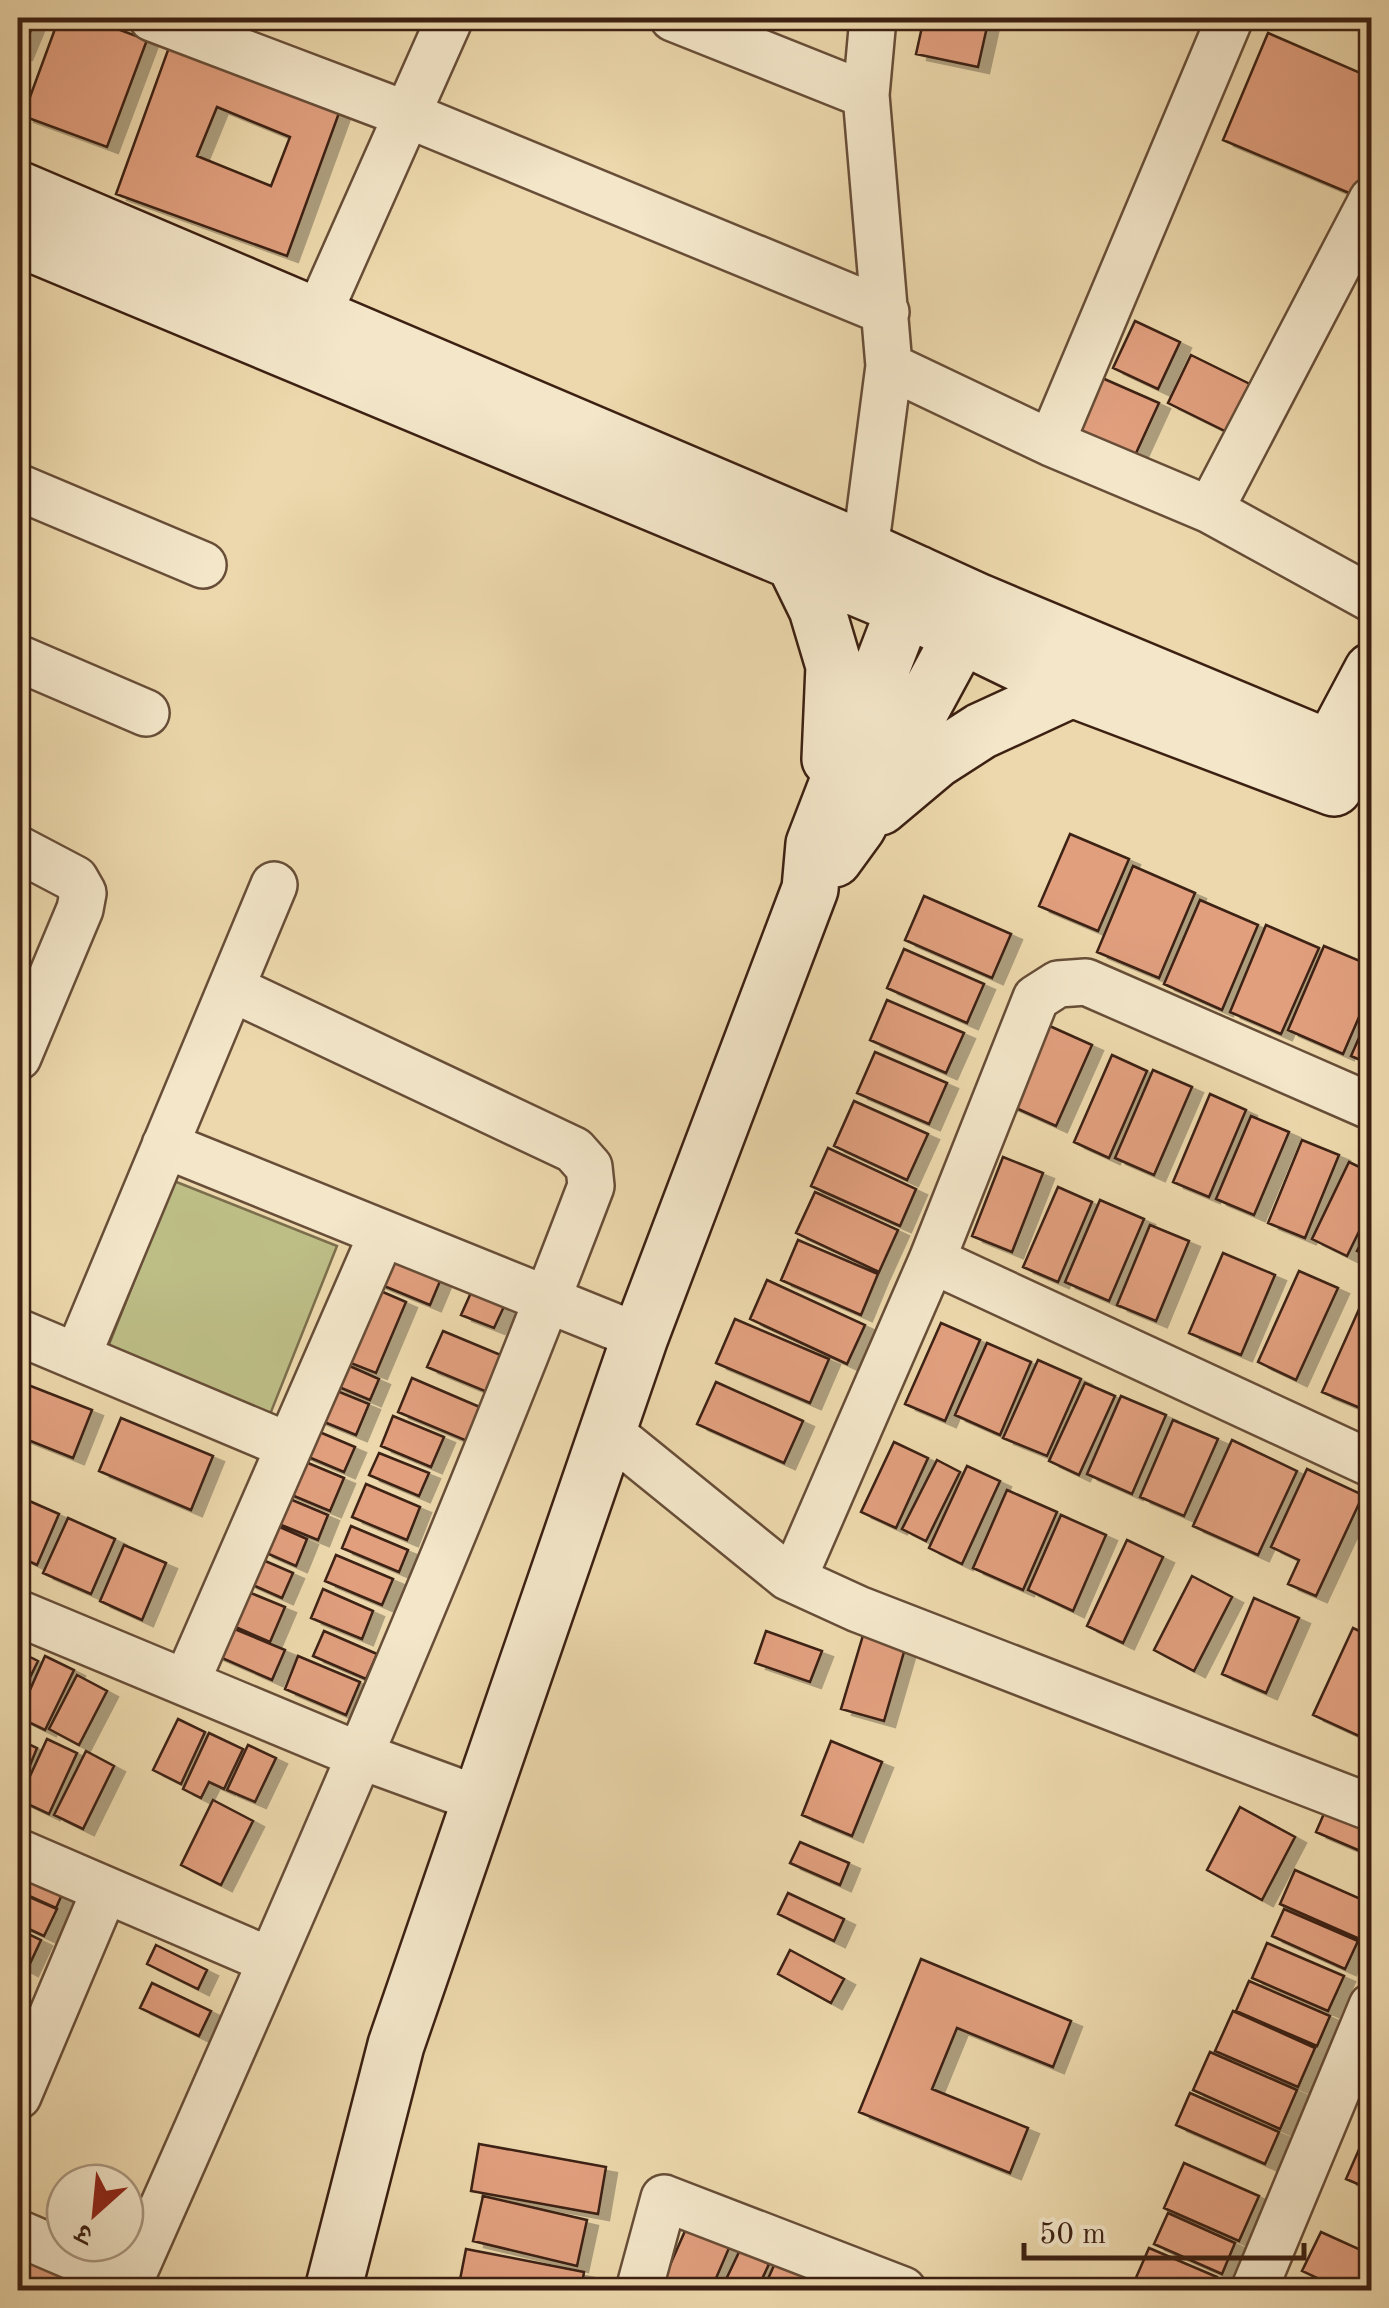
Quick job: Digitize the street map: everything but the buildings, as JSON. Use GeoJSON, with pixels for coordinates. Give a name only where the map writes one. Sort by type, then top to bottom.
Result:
{"type":"FeatureCollection","features":[{"type":"Feature","properties":{"kind":"main road"},"geometry":{"type":"LineString","coordinates":[[18,189],[865,550],[912,591]]}},
{"type":"Feature","properties":{"kind":"main road"},"geometry":{"type":"LineString","coordinates":[[18,238],[794,562],[912,591],[970,620],[1357,776]]}},
{"type":"Feature","properties":{"kind":"main road"},"geometry":{"type":"LineString","coordinates":[[794,562],[818,608],[834,666],[843,819]]}},
{"type":"Feature","properties":{"kind":"main road"},"geometry":{"type":"LineString","coordinates":[[843,819],[912,591]]}},
{"type":"Feature","properties":{"kind":"main road"},"geometry":{"type":"LineString","coordinates":[[332,2290],[396,2044],[640,1337],[810,889],[843,819],[970,620]]}},
{"type":"Feature","properties":{"kind":"main road"},"geometry":{"type":"LineString","coordinates":[[970,620],[1072,689],[1357,776]]}},
{"type":"Feature","properties":{"kind":"main road"},"geometry":{"type":"LineString","coordinates":[[1357,776],[1372,671]]}},
{"type":"Feature","properties":{"kind":"main road"},"geometry":{"type":"LineString","coordinates":[[843,819],[981,731],[1072,689]]}},
{"type":"Feature","properties":{"kind":"street"},"geometry":{"type":"LineString","coordinates":[[152,18],[408,115],[886,312]]}},
{"type":"Feature","properties":{"kind":"street"},"geometry":{"type":"LineString","coordinates":[[317,316],[450,18]]}},
{"type":"Feature","properties":{"kind":"street"},"geometry":{"type":"LineString","coordinates":[[673,18],[866,95]]}},
{"type":"Feature","properties":{"kind":"street"},"geometry":{"type":"LineString","coordinates":[[865,550],[889,366],[866,95],[873,18]]}},
{"type":"Feature","properties":{"kind":"street"},"geometry":{"type":"LineString","coordinates":[[1051,443],[1230,18]]}},
{"type":"Feature","properties":{"kind":"street"},"geometry":{"type":"LineString","coordinates":[[1210,510],[1372,200]]}},
{"type":"Feature","properties":{"kind":"street"},"geometry":{"type":"LineString","coordinates":[[889,366],[1051,443],[1210,510],[1372,600]]}},
{"type":"Feature","properties":{"kind":"street"},"geometry":{"type":"LineString","coordinates":[[18,487],[203,566]]}},
{"type":"Feature","properties":{"kind":"street"},"geometry":{"type":"LineString","coordinates":[[18,658],[146,713]]}},
{"type":"Feature","properties":{"kind":"street"},"geometry":{"type":"LineString","coordinates":[[18,849],[75,879],[83,893],[80,909],[18,1056]]}},
{"type":"Feature","properties":{"kind":"street"},"geometry":{"type":"LineString","coordinates":[[77,1357],[274,885]]}},
{"type":"Feature","properties":{"kind":"street"},"geometry":{"type":"LineString","coordinates":[[788,1577],[800,1561],[932,1260],[1036,998],[1058,984],[1086,982],[1372,1107]]}},
{"type":"Feature","properties":{"kind":"street"},"geometry":{"type":"LineString","coordinates":[[18,2233],[128,2286],[361,1756],[591,1186],[589,1168],[574,1150],[231,988]]}},
{"type":"Feature","properties":{"kind":"street"},"geometry":{"type":"LineString","coordinates":[[165,1145],[640,1337]]}},
{"type":"Feature","properties":{"kind":"street"},"geometry":{"type":"LineString","coordinates":[[186,1682],[382,1234]]}},
{"type":"Feature","properties":{"kind":"street"},"geometry":{"type":"LineString","coordinates":[[932,1260],[1372,1464]]}},
{"type":"Feature","properties":{"kind":"street"},"geometry":{"type":"LineString","coordinates":[[18,1332],[290,1446]]}},
{"type":"Feature","properties":{"kind":"street"},"geometry":{"type":"LineString","coordinates":[[608,1432],[788,1577],[858,1609],[1372,1808]]}},
{"type":"Feature","properties":{"kind":"street"},"geometry":{"type":"LineString","coordinates":[[18,1613],[361,1756],[480,1800]]}},
{"type":"Feature","properties":{"kind":"street"},"geometry":{"type":"LineString","coordinates":[[18,1852],[270,1961]]}},
{"type":"Feature","properties":{"kind":"street"},"geometry":{"type":"LineString","coordinates":[[18,2096],[106,1890]]}},
{"type":"Feature","properties":{"kind":"street"},"geometry":{"type":"LineString","coordinates":[[1254,2290],[1372,2006]]}},
{"type":"Feature","properties":{"kind":"street"},"geometry":{"type":"LineString","coordinates":[[639,2290],[664,2198],[904,2290]]}},
{"type":"Feature","properties":{"kind":"green space"},"geometry":{"type":"Polygon","coordinates":[[[174,1181],[337,1246],[269,1417],[106,1352],[174,1181]]]}}]}
